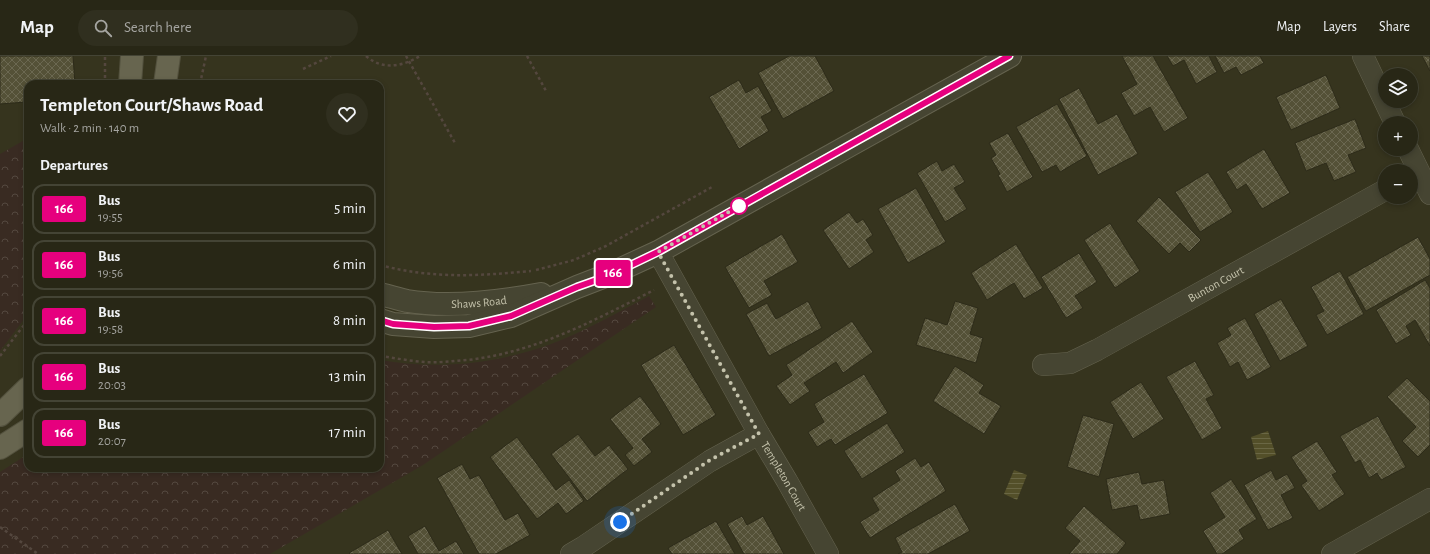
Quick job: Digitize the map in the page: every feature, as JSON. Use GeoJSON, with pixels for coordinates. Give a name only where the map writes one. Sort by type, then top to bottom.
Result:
{"type":"FeatureCollection","features":[{"type":"Feature","properties":{"kind":"main road"},"geometry":{"type":"LineString","coordinates":[[130,80],[132,56]]}},
{"type":"Feature","properties":{"kind":"main road"},"geometry":{"type":"LineString","coordinates":[[166,80],[169,56]]}},
{"type":"Feature","properties":{"kind":"main road"},"geometry":{"type":"LineString","coordinates":[[0,415],[24,392]]}},
{"type":"Feature","properties":{"kind":"main road"},"geometry":{"type":"LineString","coordinates":[[0,448],[24,433]]}},
{"type":"Feature","properties":{"kind":"street","name":"Shaws Road"},"geometry":{"type":"LineString","coordinates":[[384,321],[393,324],[434,327],[469,326],[511,316],[577,287],[608,276],[658,252],[1010,56]]}},
{"type":"Feature","properties":{"kind":"street"},"geometry":{"type":"LineString","coordinates":[[1363,56],[1392,116]]}},
{"type":"Feature","properties":{"kind":"street"},"geometry":{"type":"LineString","coordinates":[[1418,177],[1430,194]]}},
{"type":"Feature","properties":{"kind":"street","name":"Bunton Court"},"geometry":{"type":"LineString","coordinates":[[1043,365],[1070,363],[1097,350],[1378,194]]}},
{"type":"Feature","properties":{"kind":"street","name":"Templeton Court"},"geometry":{"type":"LineString","coordinates":[[658,252],[759,434],[828,554]]}},
{"type":"Feature","properties":{"kind":"street","name":"Shaws Road"},"geometry":{"type":"LineString","coordinates":[[384,295],[407,301],[440,304],[482,302],[524,297],[577,287]]}},
{"type":"Feature","properties":{"kind":"street"},"geometry":{"type":"LineString","coordinates":[[571,554],[710,460],[759,434]]}},
{"type":"Feature","properties":{"kind":"street"},"geometry":{"type":"LineString","coordinates":[[1332,554],[1430,499]]}},
{"type":"Feature","properties":{"kind":"path"},"geometry":{"type":"LineString","coordinates":[[104,80],[105,56]]}},
{"type":"Feature","properties":{"kind":"path"},"geometry":{"type":"LineString","coordinates":[[201,80],[206,56]]}},
{"type":"Feature","properties":{"kind":"path"},"geometry":{"type":"LineString","coordinates":[[303,69],[331,56]]}},
{"type":"Feature","properties":{"kind":"path"},"geometry":{"type":"LineString","coordinates":[[366,56],[370,60],[390,66],[410,62],[420,56]]}},
{"type":"Feature","properties":{"kind":"path"},"geometry":{"type":"LineString","coordinates":[[406,56],[454,143]]}},
{"type":"Feature","properties":{"kind":"path"},"geometry":{"type":"LineString","coordinates":[[527,56],[546,91]]}},
{"type":"Feature","properties":{"kind":"path"},"geometry":{"type":"LineString","coordinates":[[384,266],[414,272],[453,276],[490,275],[536,270],[574,260],[606,246],[712,186]]}},
{"type":"Feature","properties":{"kind":"path"},"geometry":{"type":"LineString","coordinates":[[384,357],[426,362],[446,362],[494,356],[526,348],[558,337],[674,280]]}},
{"type":"Feature","properties":{"kind":"path"},"geometry":{"type":"LineString","coordinates":[[0,356],[24,325]]}},
{"type":"Feature","properties":{"kind":"path"},"geometry":{"type":"LineString","coordinates":[[0,527],[38,554]]}},
{"type":"Feature","properties":{"kind":"green space"},"geometry":{"type":"Polygon","coordinates":[[[24,140],[24,319],[0,351],[0,154],[24,140]]]}},
{"type":"Feature","properties":{"kind":"green space"},"geometry":{"type":"Polygon","coordinates":[[[649,296],[656,307],[423,465],[270,554],[0,554],[0,472],[24,457],[24,472],[384,472],[384,361],[423,365],[445,365],[488,360],[530,351],[551,344],[601,322],[649,296]]]}},
{"type":"Feature","properties":{"kind":"shaded area"},"geometry":{"type":"Polygon","coordinates":[[[1268,431],[1276,455],[1257,460],[1251,437],[1268,431]]]}},
{"type":"Feature","properties":{"kind":"shaded area"},"geometry":{"type":"Polygon","coordinates":[[[1014,470],[1027,475],[1017,500],[1004,494],[1014,470]]]}},
{"type":"Feature","properties":{"kind":"building"},"geometry":{"type":"Polygon","coordinates":[[[0,56],[73,56],[75,80],[24,80],[24,102],[0,104],[0,56]]]}},
{"type":"Feature","properties":{"kind":"building"},"geometry":{"type":"Polygon","coordinates":[[[789,56],[815,56],[834,91],[783,119],[758,73],[789,56]]]}},
{"type":"Feature","properties":{"kind":"building"},"geometry":{"type":"Polygon","coordinates":[[[1122,56],[1153,56],[1188,118],[1164,132],[1150,107],[1134,116],[1121,93],[1137,84],[1122,56]]]}},
{"type":"Feature","properties":{"kind":"building"},"geometry":{"type":"Polygon","coordinates":[[[1167,56],[1209,56],[1217,72],[1196,84],[1184,60],[1173,66],[1167,56]]]}},
{"type":"Feature","properties":{"kind":"building"},"geometry":{"type":"Polygon","coordinates":[[[1215,56],[1260,56],[1264,63],[1241,75],[1236,67],[1224,73],[1215,56]]]}},
{"type":"Feature","properties":{"kind":"building"},"geometry":{"type":"Polygon","coordinates":[[[1422,56],[1430,56],[1430,71],[1422,56]]]}},
{"type":"Feature","properties":{"kind":"building"},"geometry":{"type":"Polygon","coordinates":[[[1326,75],[1340,108],[1291,130],[1276,97],[1326,75]]]}},
{"type":"Feature","properties":{"kind":"building"},"geometry":{"type":"Polygon","coordinates":[[[739,80],[746,93],[758,86],[772,111],[761,117],[769,131],[739,149],[709,97],[739,80]]]}},
{"type":"Feature","properties":{"kind":"building"},"geometry":{"type":"Polygon","coordinates":[[[1079,88],[1098,124],[1117,114],[1138,154],[1098,175],[1059,99],[1079,88]]]}},
{"type":"Feature","properties":{"kind":"building"},"geometry":{"type":"Polygon","coordinates":[[[1057,104],[1087,156],[1060,172],[1056,165],[1042,172],[1016,127],[1057,104]]]}},
{"type":"Feature","properties":{"kind":"building"},"geometry":{"type":"Polygon","coordinates":[[[1355,119],[1366,148],[1348,155],[1356,172],[1334,181],[1326,163],[1306,171],[1295,143],[1355,119]]]}},
{"type":"Feature","properties":{"kind":"building"},"geometry":{"type":"Polygon","coordinates":[[[1008,133],[1033,177],[1007,192],[998,175],[1000,174],[991,158],[996,155],[989,143],[1008,133]]]}},
{"type":"Feature","properties":{"kind":"building"},"geometry":{"type":"Polygon","coordinates":[[[1264,149],[1290,193],[1262,209],[1246,184],[1237,190],[1226,172],[1264,149]]]}},
{"type":"Feature","properties":{"kind":"building"},"geometry":{"type":"Polygon","coordinates":[[[937,161],[942,171],[954,164],[965,182],[954,188],[967,209],[945,222],[917,173],[937,161]]]}},
{"type":"Feature","properties":{"kind":"building"},"geometry":{"type":"Polygon","coordinates":[[[1208,172],[1233,212],[1200,232],[1175,192],[1208,172]]]}},
{"type":"Feature","properties":{"kind":"building"},"geometry":{"type":"Polygon","coordinates":[[[916,188],[946,242],[908,263],[878,209],[916,188]]]}},
{"type":"Feature","properties":{"kind":"building"},"geometry":{"type":"Polygon","coordinates":[[[1159,197],[1201,240],[1189,252],[1180,243],[1169,254],[1136,221],[1159,197]]]}},
{"type":"Feature","properties":{"kind":"building"},"geometry":{"type":"Polygon","coordinates":[[[849,212],[857,223],[863,219],[873,235],[866,240],[874,252],[849,269],[823,230],[849,212]]]}},
{"type":"Feature","properties":{"kind":"building"},"geometry":{"type":"Polygon","coordinates":[[[1110,223],[1140,271],[1115,288],[1084,240],[1110,223]]]}},
{"type":"Feature","properties":{"kind":"building"},"geometry":{"type":"Polygon","coordinates":[[[782,234],[798,262],[764,281],[772,295],[749,308],[725,267],[782,234]]]}},
{"type":"Feature","properties":{"kind":"building"},"geometry":{"type":"Polygon","coordinates":[[[1418,237],[1430,259],[1430,275],[1366,311],[1347,277],[1418,237]]]}},
{"type":"Feature","properties":{"kind":"building"},"geometry":{"type":"Polygon","coordinates":[[[1016,244],[1043,288],[1024,299],[1014,283],[987,300],[971,273],[1016,244]]]}},
{"type":"Feature","properties":{"kind":"building"},"geometry":{"type":"Polygon","coordinates":[[[1079,253],[1097,282],[1075,296],[1083,308],[1066,318],[1041,277],[1079,253]]]}},
{"type":"Feature","properties":{"kind":"building"},"geometry":{"type":"Polygon","coordinates":[[[1340,271],[1364,314],[1327,335],[1316,315],[1324,311],[1311,287],[1340,271]]]}},
{"type":"Feature","properties":{"kind":"building"},"geometry":{"type":"Polygon","coordinates":[[[1425,280],[1430,288],[1430,346],[1415,320],[1406,326],[1411,335],[1396,344],[1376,310],[1425,280]]]}},
{"type":"Feature","properties":{"kind":"building"},"geometry":{"type":"Polygon","coordinates":[[[1281,299],[1308,346],[1280,361],[1254,314],[1281,299]]]}},
{"type":"Feature","properties":{"kind":"building"},"geometry":{"type":"Polygon","coordinates":[[[808,301],[822,328],[769,356],[746,314],[767,303],[776,319],[808,301]]]}},
{"type":"Feature","properties":{"kind":"building"},"geometry":{"type":"Polygon","coordinates":[[[955,301],[978,308],[970,334],[983,338],[976,363],[916,345],[925,318],[947,325],[955,301]]]}},
{"type":"Feature","properties":{"kind":"building"},"geometry":{"type":"Polygon","coordinates":[[[1245,318],[1271,367],[1247,380],[1238,362],[1230,367],[1217,343],[1231,335],[1227,328],[1245,318]]]}},
{"type":"Feature","properties":{"kind":"building"},"geometry":{"type":"Polygon","coordinates":[[[852,321],[873,352],[843,373],[836,362],[804,383],[810,391],[790,405],[776,386],[792,375],[786,365],[852,321]]]}},
{"type":"Feature","properties":{"kind":"building"},"geometry":{"type":"Polygon","coordinates":[[[674,345],[716,415],[683,435],[641,365],[674,345]]]}},
{"type":"Feature","properties":{"kind":"building"},"geometry":{"type":"Polygon","coordinates":[[[1195,361],[1214,395],[1206,399],[1222,428],[1202,440],[1166,377],[1195,361]]]}},
{"type":"Feature","properties":{"kind":"building"},"geometry":{"type":"Polygon","coordinates":[[[955,366],[984,385],[979,393],[1001,406],[984,434],[933,401],[955,366]]]}},
{"type":"Feature","properties":{"kind":"building"},"geometry":{"type":"Polygon","coordinates":[[[864,374],[888,413],[835,445],[831,439],[817,447],[808,432],[824,422],[814,404],[864,374]]]}},
{"type":"Feature","properties":{"kind":"building"},"geometry":{"type":"Polygon","coordinates":[[[1407,378],[1430,401],[1430,445],[1418,457],[1402,441],[1416,427],[1387,397],[1407,378]]]}},
{"type":"Feature","properties":{"kind":"building"},"geometry":{"type":"Polygon","coordinates":[[[1141,382],[1164,419],[1133,439],[1110,402],[1141,382]]]}},
{"type":"Feature","properties":{"kind":"building"},"geometry":{"type":"Polygon","coordinates":[[[640,396],[661,424],[642,439],[652,452],[634,466],[625,455],[633,448],[610,419],[640,396]]]}},
{"type":"Feature","properties":{"kind":"building"},"geometry":{"type":"Polygon","coordinates":[[[1083,415],[1114,424],[1099,477],[1067,467],[1083,415]]]}},
{"type":"Feature","properties":{"kind":"building"},"geometry":{"type":"Polygon","coordinates":[[[1378,416],[1406,467],[1381,480],[1377,473],[1369,478],[1360,460],[1355,463],[1340,436],[1378,416]]]}},
{"type":"Feature","properties":{"kind":"building"},"geometry":{"type":"Polygon","coordinates":[[[887,423],[905,452],[862,479],[844,451],[887,423]]]}},
{"type":"Feature","properties":{"kind":"building"},"geometry":{"type":"Polygon","coordinates":[[[578,434],[595,456],[609,445],[628,469],[587,501],[551,454],[578,434]]]}},
{"type":"Feature","properties":{"kind":"building"},"geometry":{"type":"Polygon","coordinates":[[[517,437],[556,490],[569,480],[584,501],[566,514],[558,503],[537,519],[490,457],[517,437]]]}},
{"type":"Feature","properties":{"kind":"building"},"geometry":{"type":"Polygon","coordinates":[[[1317,441],[1337,472],[1332,475],[1345,494],[1319,511],[1301,485],[1307,481],[1291,457],[1317,441]]]}},
{"type":"Feature","properties":{"kind":"building"},"geometry":{"type":"Polygon","coordinates":[[[915,458],[921,467],[929,462],[946,491],[870,538],[860,522],[879,510],[872,498],[900,480],[895,471],[915,458]]]}},
{"type":"Feature","properties":{"kind":"building"},"geometry":{"type":"Polygon","coordinates":[[[462,464],[470,479],[479,475],[505,520],[518,513],[530,535],[496,554],[479,554],[437,478],[462,464]]]}},
{"type":"Feature","properties":{"kind":"building"},"geometry":{"type":"Polygon","coordinates":[[[1271,470],[1276,480],[1287,474],[1295,488],[1281,495],[1293,518],[1268,530],[1244,485],[1271,470]]]}},
{"type":"Feature","properties":{"kind":"building"},"geometry":{"type":"Polygon","coordinates":[[[1139,472],[1142,484],[1164,480],[1170,514],[1140,520],[1137,505],[1112,510],[1106,479],[1139,472]]]}},
{"type":"Feature","properties":{"kind":"building"},"geometry":{"type":"Polygon","coordinates":[[[1231,479],[1257,519],[1239,530],[1244,539],[1222,554],[1217,554],[1203,531],[1225,517],[1210,493],[1231,479]]]}},
{"type":"Feature","properties":{"kind":"building"},"geometry":{"type":"Polygon","coordinates":[[[955,504],[970,531],[928,554],[898,554],[902,552],[895,538],[955,504]]]}},
{"type":"Feature","properties":{"kind":"building"},"geometry":{"type":"Polygon","coordinates":[[[1084,506],[1126,543],[1117,554],[1069,554],[1080,541],[1065,528],[1084,506]]]}},
{"type":"Feature","properties":{"kind":"building"},"geometry":{"type":"Polygon","coordinates":[[[742,516],[747,525],[763,516],[784,554],[744,554],[727,524],[742,516]]]}},
{"type":"Feature","properties":{"kind":"building"},"geometry":{"type":"Polygon","coordinates":[[[716,521],[735,554],[672,554],[668,548],[716,521]]]}},
{"type":"Feature","properties":{"kind":"building"},"geometry":{"type":"Polygon","coordinates":[[[425,526],[439,551],[456,541],[464,554],[418,554],[408,536],[425,526]]]}},
{"type":"Feature","properties":{"kind":"building"},"geometry":{"type":"Polygon","coordinates":[[[388,530],[402,554],[349,553],[388,530]]]}},
{"type":"Feature","properties":{"kind":"bus line","name":"166"},"geometry":{"type":"LineString","coordinates":[[384,321],[393,324],[434,327],[469,326],[511,316],[577,287],[608,276],[658,252],[1009,56]]}},
{"type":"Feature","properties":{"kind":"route"},"geometry":{"type":"LineString","coordinates":[[620,522],[710,460],[759,434],[658,252],[739,206]]}}]}
